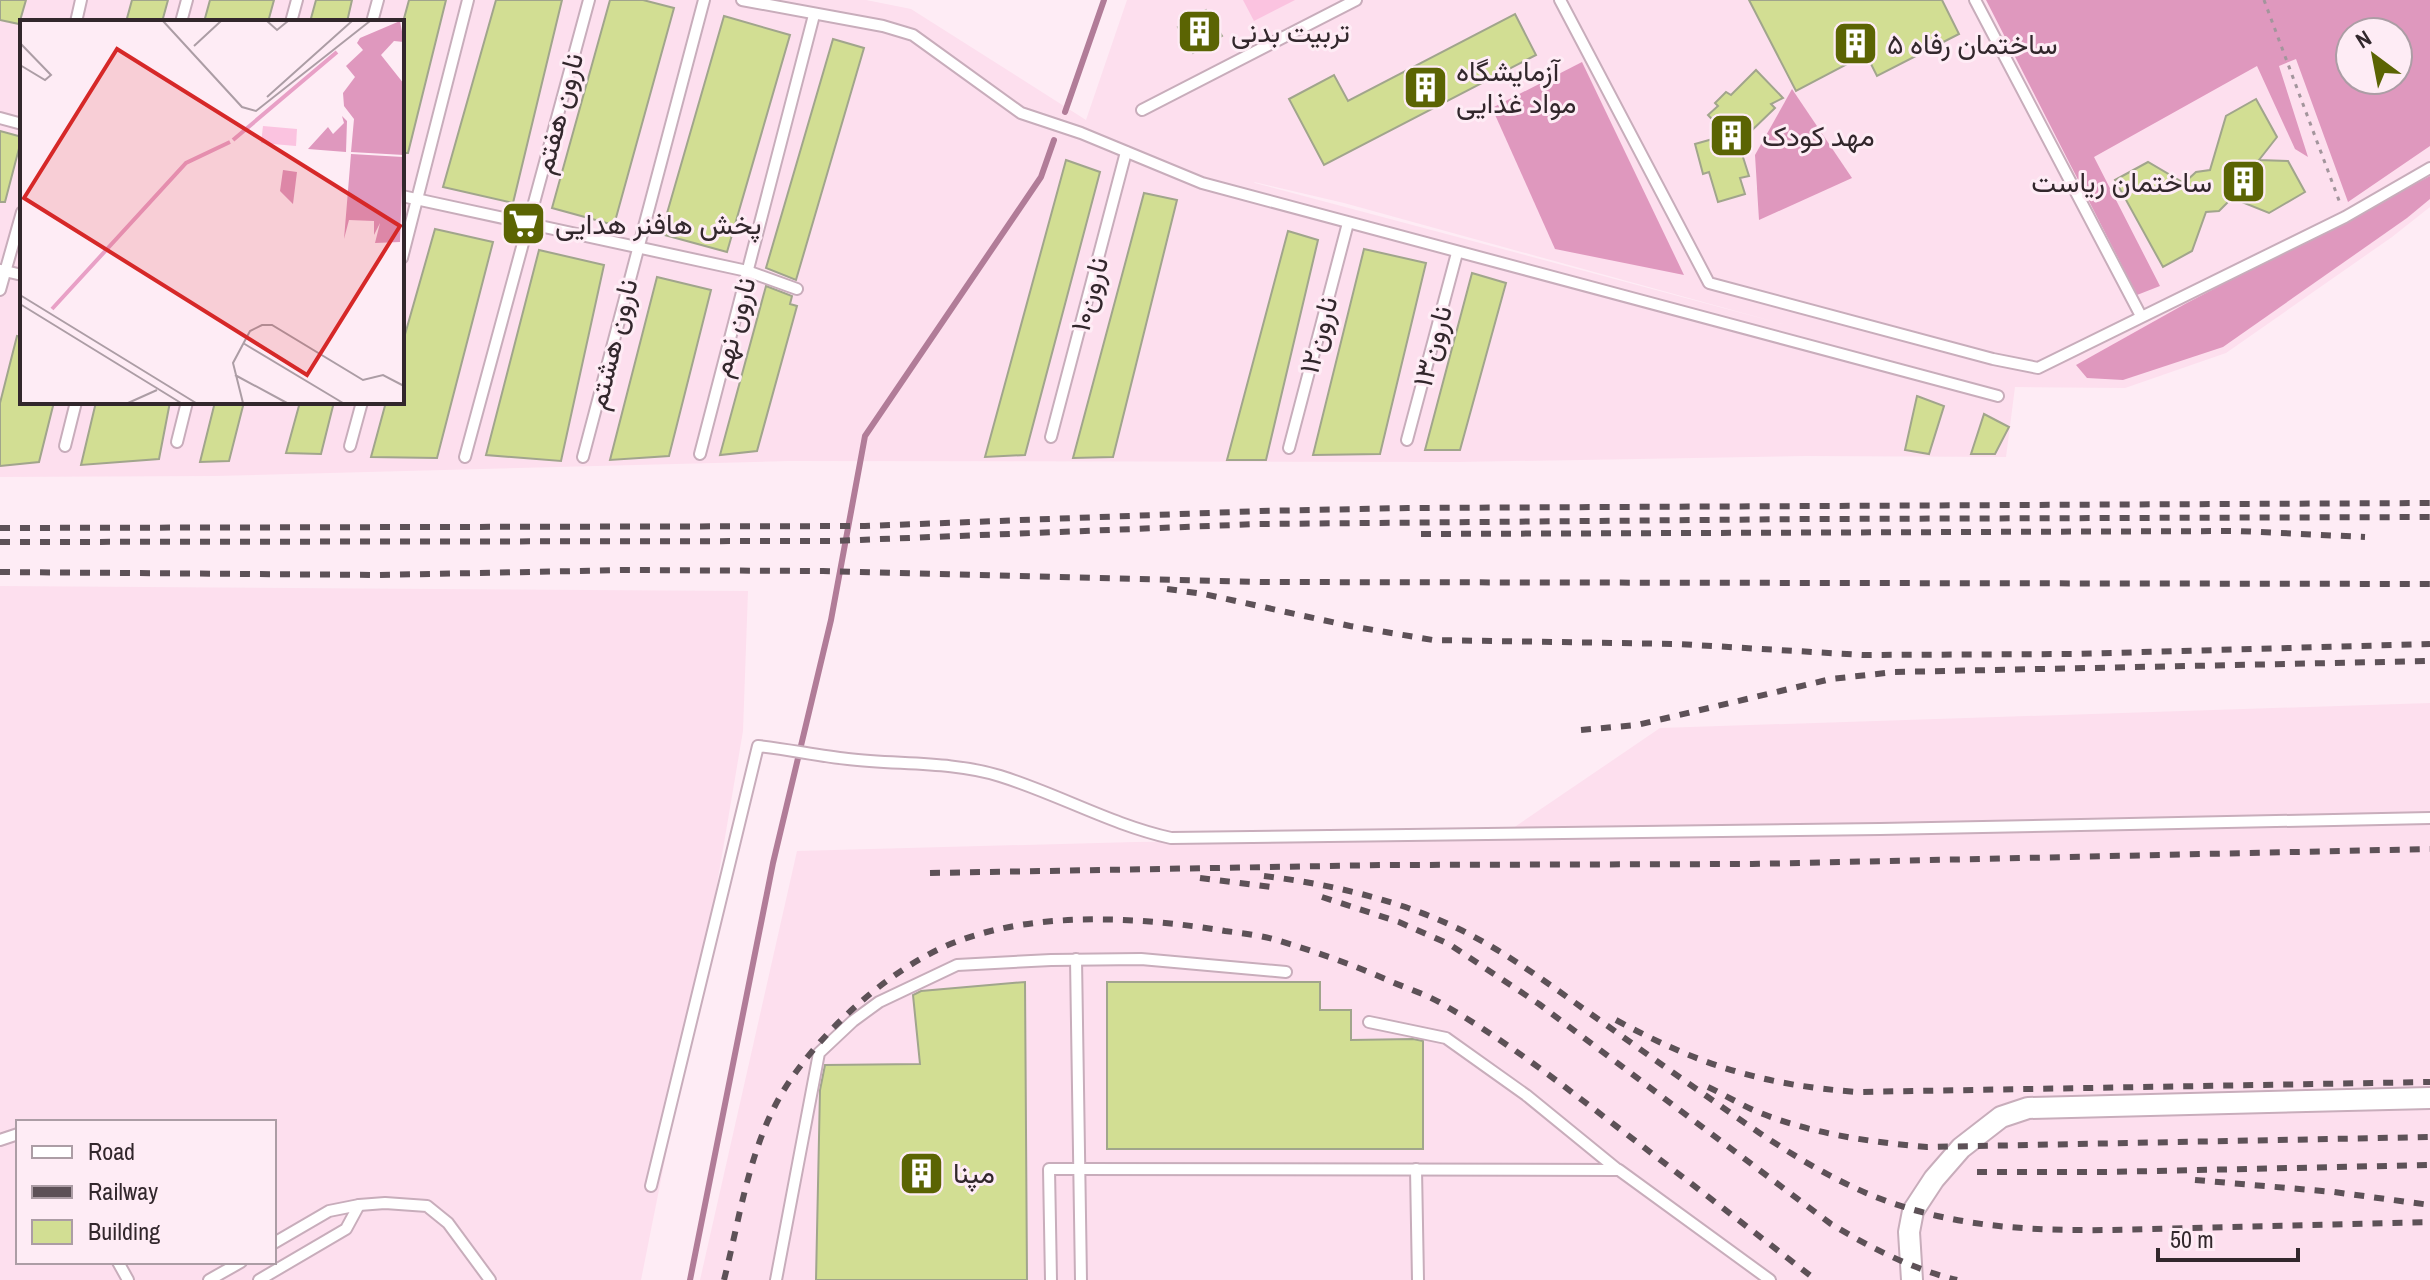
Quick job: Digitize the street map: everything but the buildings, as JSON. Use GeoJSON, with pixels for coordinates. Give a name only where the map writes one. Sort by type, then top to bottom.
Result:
{"type":"FeatureCollection","features":[{"type":"Feature","properties":{"kind":"street"},"geometry":{"type":"LineString","coordinates":[[1912,1280],[1909,1232],[1913,1211],[1934,1179],[1961,1148],[2001,1117],[2028,1108],[2430,1098]]}},
{"type":"Feature","properties":{"kind":"lane"},"geometry":{"type":"LineString","coordinates":[[76,20],[81,0]]}},
{"type":"Feature","properties":{"kind":"lane"},"geometry":{"type":"LineString","coordinates":[[182,20],[187,0]]}},
{"type":"Feature","properties":{"kind":"lane"},"geometry":{"type":"LineString","coordinates":[[292,20],[297,0]]}},
{"type":"Feature","properties":{"kind":"lane"},"geometry":{"type":"LineString","coordinates":[[373,20],[378,0]]}},
{"type":"Feature","properties":{"kind":"lane"},"geometry":{"type":"LineString","coordinates":[[404,251],[468,0]]}},
{"type":"Feature","properties":{"kind":"lane","name":"نارون هفتم"},"geometry":{"type":"LineString","coordinates":[[465,457],[589,0]]}},
{"type":"Feature","properties":{"kind":"lane","name":"نارون هشتم"},"geometry":{"type":"LineString","coordinates":[[583,457],[704,0]]}},
{"type":"Feature","properties":{"kind":"lane"},"geometry":{"type":"LineString","coordinates":[[742,0],[883,26],[913,35],[1021,113],[1081,133],[1202,183],[1998,396]]}},
{"type":"Feature","properties":{"kind":"lane"},"geometry":{"type":"LineString","coordinates":[[1142,110],[1356,0]]}},
{"type":"Feature","properties":{"kind":"lane"},"geometry":{"type":"LineString","coordinates":[[1560,0],[1709,283],[1993,359],[2038,368],[2345,217],[2430,168]]}},
{"type":"Feature","properties":{"kind":"lane"},"geometry":{"type":"LineString","coordinates":[[1975,0],[2141,316]]}},
{"type":"Feature","properties":{"kind":"lane","name":"نارون نهم"},"geometry":{"type":"LineString","coordinates":[[700,454],[814,15]]}},
{"type":"Feature","properties":{"kind":"lane"},"geometry":{"type":"LineString","coordinates":[[0,118],[20,123]]}},
{"type":"Feature","properties":{"kind":"lane","name":"نارون۱۰"},"geometry":{"type":"LineString","coordinates":[[1051,437],[1126,152]]}},
{"type":"Feature","properties":{"kind":"lane"},"geometry":{"type":"LineString","coordinates":[[404,196],[747,271],[797,289]]}},
{"type":"Feature","properties":{"kind":"lane"},"geometry":{"type":"LineString","coordinates":[[0,290],[2,270],[20,218]]}},
{"type":"Feature","properties":{"kind":"lane","name":"نارون۱۲"},"geometry":{"type":"LineString","coordinates":[[1289,448],[1348,223]]}},
{"type":"Feature","properties":{"kind":"lane","name":"نارون۱۳"},"geometry":{"type":"LineString","coordinates":[[1407,440],[1457,253]]}},
{"type":"Feature","properties":{"kind":"lane"},"geometry":{"type":"LineString","coordinates":[[65,446],[76,404]]}},
{"type":"Feature","properties":{"kind":"lane"},"geometry":{"type":"LineString","coordinates":[[177,442],[186,404]]}},
{"type":"Feature","properties":{"kind":"lane"},"geometry":{"type":"LineString","coordinates":[[350,446],[361,404]]}},
{"type":"Feature","properties":{"kind":"lane"},"geometry":{"type":"LineString","coordinates":[[651,1186],[758,746],[848,759],[923,763],[997,775],[1140,831],[1171,838],[2430,818]]}},
{"type":"Feature","properties":{"kind":"lane"},"geometry":{"type":"LineString","coordinates":[[1076,959],[1081,1280]]}},
{"type":"Feature","properties":{"kind":"lane"},"geometry":{"type":"LineString","coordinates":[[776,1280],[819,1053],[879,1002],[957,965],[1141,959],[1286,972]]}},
{"type":"Feature","properties":{"kind":"lane"},"geometry":{"type":"LineString","coordinates":[[1369,1022],[1446,1038],[1526,1095],[1618,1170],[1770,1280]]}},
{"type":"Feature","properties":{"kind":"lane"},"geometry":{"type":"LineString","coordinates":[[1051,1280],[1049,1169],[1618,1170]]}},
{"type":"Feature","properties":{"kind":"lane"},"geometry":{"type":"LineString","coordinates":[[1416,1169],[1418,1280]]}},
{"type":"Feature","properties":{"kind":"lane"},"geometry":{"type":"LineString","coordinates":[[276,1242],[329,1211],[385,1203],[427,1206],[448,1223],[490,1280]]}},
{"type":"Feature","properties":{"kind":"lane"},"geometry":{"type":"LineString","coordinates":[[259,1280],[346,1229],[359,1205]]}},
{"type":"Feature","properties":{"kind":"lane"},"geometry":{"type":"LineString","coordinates":[[209,1280],[237,1264]]}},
{"type":"Feature","properties":{"kind":"path"},"geometry":{"type":"LineString","coordinates":[[2264,0],[2345,217]]}},
{"type":"Feature","properties":{"kind":"shaded area"},"geometry":{"type":"Polygon","coordinates":[[[0,0],[866,0],[911,9],[1086,120],[1127,0],[2430,0],[2430,207],[2226,353],[2125,388],[2015,387],[2006,457],[1806,456],[1459,462],[788,461],[215,476],[0,477],[0,0]],[[1254,182],[1783,324],[1344,203],[1254,182]]]}},
{"type":"Feature","properties":{"kind":"shaded area"},"geometry":{"type":"Polygon","coordinates":[[[1243,0],[1295,0],[1254,21],[1243,0]]]}},
{"type":"Feature","properties":{"kind":"shaded area"},"geometry":{"type":"Polygon","coordinates":[[[1986,0],[2430,0],[2430,146],[2348,202],[2296,59],[2279,66],[2308,157],[2295,149],[2257,66],[2094,157],[2160,286],[2137,295],[1986,0]]]}},
{"type":"Feature","properties":{"kind":"shaded area"},"geometry":{"type":"Polygon","coordinates":[[[1582,62],[1684,275],[1555,249],[1492,108],[1582,62]]]}},
{"type":"Feature","properties":{"kind":"shaded area"},"geometry":{"type":"Polygon","coordinates":[[[1792,89],[1852,178],[1759,220],[1755,155],[1792,89]]]}},
{"type":"Feature","properties":{"kind":"shaded area"},"geometry":{"type":"Polygon","coordinates":[[[2430,176],[2430,199],[2407,218],[2223,347],[2123,380],[2087,378],[2076,365],[2185,304],[2430,176]]]}},
{"type":"Feature","properties":{"kind":"shaded area"},"geometry":{"type":"Polygon","coordinates":[[[0,586],[748,591],[743,731],[701,979],[641,1280],[0,1280],[0,586]]]}},
{"type":"Feature","properties":{"kind":"shaded area"},"geometry":{"type":"Polygon","coordinates":[[[2430,703],[2430,1280],[700,1280],[797,851],[1135,842],[1497,839],[1660,728],[2430,703]]]}},
{"type":"Feature","properties":{"kind":"waterway"},"geometry":{"type":"LineString","coordinates":[[1065,112],[1104,0]]}},
{"type":"Feature","properties":{"kind":"waterway"},"geometry":{"type":"LineString","coordinates":[[690,1280],[773,863],[831,620],[865,436],[1041,177],[1054,140]]}},
{"type":"Feature","properties":{"kind":"railway"},"geometry":{"type":"LineString","coordinates":[[0,528],[865,526],[1408,508],[2430,503]]}},
{"type":"Feature","properties":{"kind":"railway"},"geometry":{"type":"LineString","coordinates":[[0,542],[832,541],[1259,524],[2430,517]]}},
{"type":"Feature","properties":{"kind":"railway"},"geometry":{"type":"LineString","coordinates":[[1421,534],[2238,531],[2365,537]]}},
{"type":"Feature","properties":{"kind":"railway"},"geometry":{"type":"LineString","coordinates":[[0,572],[378,575],[626,570],[823,571],[1261,582],[2430,584]]}},
{"type":"Feature","properties":{"kind":"railway"},"geometry":{"type":"LineString","coordinates":[[1167,589],[1433,640],[1678,644],[1863,655],[2074,654],[2430,644]]}},
{"type":"Feature","properties":{"kind":"railway"},"geometry":{"type":"LineString","coordinates":[[1581,730],[1637,725],[1831,679],[1895,672],[2430,661]]}},
{"type":"Feature","properties":{"kind":"railway"},"geometry":{"type":"LineString","coordinates":[[930,873],[1385,865],[1752,864],[2430,849]]}},
{"type":"Feature","properties":{"kind":"railway"},"geometry":{"type":"LineString","coordinates":[[1264,876],[1339,889],[1388,902],[1475,937],[1537,976],[1778,1145],[1835,1178],[1896,1204],[1937,1216],[1978,1223],[2062,1230],[2430,1222]]}},
{"type":"Feature","properties":{"kind":"railway"},"geometry":{"type":"LineString","coordinates":[[1200,878],[1279,888]]}},
{"type":"Feature","properties":{"kind":"railway"},"geometry":{"type":"LineString","coordinates":[[1322,897],[1399,922],[1449,944],[1539,1004],[1831,1224],[1892,1257],[1957,1280]]}},
{"type":"Feature","properties":{"kind":"railway"},"geometry":{"type":"LineString","coordinates":[[724,1280],[761,1137],[782,1093],[837,1024],[910,965],[961,940],[1024,924],[1092,919],[1160,922],[1267,938],[1304,948],[1432,998],[1532,1062],[1816,1280]]}},
{"type":"Feature","properties":{"kind":"railway"},"geometry":{"type":"LineString","coordinates":[[1616,1020],[1675,1049],[1732,1070],[1791,1084],[1857,1092],[2430,1082]]}},
{"type":"Feature","properties":{"kind":"railway"},"geometry":{"type":"LineString","coordinates":[[1708,1087],[1758,1112],[1799,1126],[1863,1140],[1927,1147],[2430,1137]]}},
{"type":"Feature","properties":{"kind":"railway"},"geometry":{"type":"LineString","coordinates":[[1977,1172],[2430,1165]]}},
{"type":"Feature","properties":{"kind":"railway"},"geometry":{"type":"LineString","coordinates":[[2195,1180],[2334,1192],[2430,1205]]}},
{"type":"Feature","properties":{"kind":"place","name":"تربیت بدنی"},"geometry":{"type":"Point","coordinates":[1200,32]}},
{"type":"Feature","properties":{"kind":"place","name":"۵ ساختمان رفاه"},"geometry":{"type":"Point","coordinates":[1856,44]}},
{"type":"Feature","properties":{"kind":"place","name":"آزمایشگاه مواد غذایی"},"geometry":{"type":"Point","coordinates":[1425,87]}},
{"type":"Feature","properties":{"kind":"place","name":"مهد کودک"},"geometry":{"type":"Point","coordinates":[1731,136]}},
{"type":"Feature","properties":{"kind":"place","name":"ساختمان ریاست"},"geometry":{"type":"Point","coordinates":[2243,182]}},
{"type":"Feature","properties":{"kind":"place","name":"پخش هافنر هدایی"},"geometry":{"type":"Point","coordinates":[524,224]}},
{"type":"Feature","properties":{"kind":"place","name":"مپنا"},"geometry":{"type":"Point","coordinates":[922,1173]}}]}
